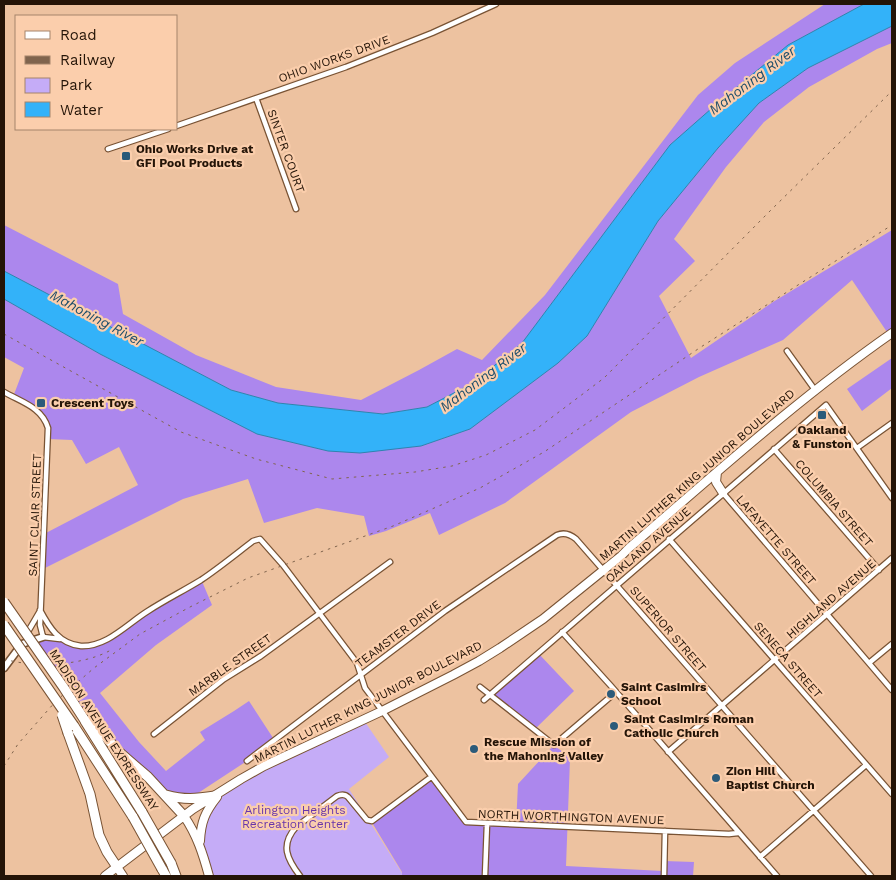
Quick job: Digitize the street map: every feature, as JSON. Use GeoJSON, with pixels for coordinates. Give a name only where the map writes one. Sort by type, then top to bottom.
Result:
{"type":"FeatureCollection","features":[{"type":"Feature","properties":{"kind":"highway","name":"MADISON AVENUE EXPRESSWAY"},"geometry":{"type":"LineString","coordinates":[[4,602],[86,717],[171,863],[176,876]]}},
{"type":"Feature","properties":{"kind":"highway","name":"MADISON AVENUE EXPRESSWAY"},"geometry":{"type":"LineString","coordinates":[[4,625],[56,701],[71,730],[133,817],[164,872]]}},
{"type":"Feature","properties":{"kind":"highway"},"geometry":{"type":"LineString","coordinates":[[86,717],[119,752],[165,794],[184,816]]}},
{"type":"Feature","properties":{"kind":"highway"},"geometry":{"type":"LineString","coordinates":[[71,730],[90,794],[99,835],[106,852],[117,867]]}},
{"type":"Feature","properties":{"kind":"highway"},"geometry":{"type":"LineString","coordinates":[[165,794],[186,799],[218,794]]}},
{"type":"Feature","properties":{"kind":"main road","name":"MARTIN LUTHER KING JUNIOR BOULEVARD"},"geometry":{"type":"LineString","coordinates":[[105,876],[193,809],[241,779],[264,766],[453,675],[500,648],[557,609],[815,390],[892,333]]}},
{"type":"Feature","properties":{"kind":"main road"},"geometry":{"type":"LineString","coordinates":[[717,472],[716,482],[722,493]]}},
{"type":"Feature","properties":{"kind":"main road"},"geometry":{"type":"LineString","coordinates":[[200,843],[201,825],[218,794]]}},
{"type":"Feature","properties":{"kind":"main road"},"geometry":{"type":"LineString","coordinates":[[184,816],[200,843],[209,876]]}},
{"type":"Feature","properties":{"kind":"main road"},"geometry":{"type":"LineString","coordinates":[[117,867],[123,876]]}},
{"type":"Feature","properties":{"kind":"street","name":"OHIO WORKS DRIVE"},"geometry":{"type":"LineString","coordinates":[[178,125],[340,69],[422,37],[496,4]]}},
{"type":"Feature","properties":{"kind":"street","name":"SINTER COURT"},"geometry":{"type":"LineString","coordinates":[[256,98],[296,209]]}},
{"type":"Feature","properties":{"kind":"street"},"geometry":{"type":"LineString","coordinates":[[108,149],[165,130]]}},
{"type":"Feature","properties":{"kind":"street"},"geometry":{"type":"LineString","coordinates":[[787,351],[815,390]]}},
{"type":"Feature","properties":{"kind":"street","name":"SAINT CLAIR STREET"},"geometry":{"type":"LineString","coordinates":[[4,392],[30,405],[46,421],[48,435],[40,610],[40,625],[43,637]]}},
{"type":"Feature","properties":{"kind":"street","name":"OAKLAND AVENUE"},"geometry":{"type":"LineString","coordinates":[[484,700],[826,404],[857,448]]}},
{"type":"Feature","properties":{"kind":"street"},"geometry":{"type":"LineString","coordinates":[[892,424],[857,448],[892,498]]}},
{"type":"Feature","properties":{"kind":"street","name":"COLUMBIA STREET"},"geometry":{"type":"LineString","coordinates":[[774,449],[879,570]]}},
{"type":"Feature","properties":{"kind":"street","name":"LAFAYETTE STREET"},"geometry":{"type":"LineString","coordinates":[[722,493],[892,690]]}},
{"type":"Feature","properties":{"kind":"street","name":"SUPERIOR STREET"},"geometry":{"type":"LineString","coordinates":[[567,534],[576,538],[871,876]]}},
{"type":"Feature","properties":{"kind":"street","name":"TEAMSTER DRIVE"},"geometry":{"type":"LineString","coordinates":[[247,761],[481,586],[557,535],[567,534]]}},
{"type":"Feature","properties":{"kind":"street","name":"NORTH WORTHINGTON AVENUE"},"geometry":{"type":"LineString","coordinates":[[60,639],[79,646],[98,643],[201,579],[253,541],[260,539],[283,564],[357,663],[365,688],[466,822],[729,834],[738,832]]}},
{"type":"Feature","properties":{"kind":"street","name":"SENECA STREET"},"geometry":{"type":"LineString","coordinates":[[669,539],[892,794]]}},
{"type":"Feature","properties":{"kind":"street","name":"HIGHLAND AVENUE"},"geometry":{"type":"LineString","coordinates":[[668,752],[892,558]]}},
{"type":"Feature","properties":{"kind":"street","name":"MARBLE STREET"},"geometry":{"type":"LineString","coordinates":[[154,734],[224,679],[261,656],[390,562]]}},
{"type":"Feature","properties":{"kind":"street"},"geometry":{"type":"LineString","coordinates":[[40,610],[47,623],[60,639]]}},
{"type":"Feature","properties":{"kind":"street","name":"SAINT CLAIR STREET"},"geometry":{"type":"LineString","coordinates":[[22,644],[40,610]]}},
{"type":"Feature","properties":{"kind":"street"},"geometry":{"type":"LineString","coordinates":[[562,632],[776,876]]}},
{"type":"Feature","properties":{"kind":"street"},"geometry":{"type":"LineString","coordinates":[[4,668],[22,644],[43,637],[60,639]]}},
{"type":"Feature","properties":{"kind":"street"},"geometry":{"type":"LineString","coordinates":[[869,663],[892,644]]}},
{"type":"Feature","properties":{"kind":"street"},"geometry":{"type":"LineString","coordinates":[[480,687],[554,745],[616,692]]}},
{"type":"Feature","properties":{"kind":"street"},"geometry":{"type":"LineString","coordinates":[[760,857],[866,765]]}},
{"type":"Feature","properties":{"kind":"street"},"geometry":{"type":"LineString","coordinates":[[300,876],[289,861],[286,848],[291,832],[301,823],[341,794],[348,797],[367,820],[372,821],[431,777]]}},
{"type":"Feature","properties":{"kind":"street"},"geometry":{"type":"LineString","coordinates":[[485,876],[487,824]]}},
{"type":"Feature","properties":{"kind":"street"},"geometry":{"type":"LineString","coordinates":[[664,876],[666,831]]}},
{"type":"Feature","properties":{"kind":"green space","name":"Arlington Heights Recreation Center"},"geometry":{"type":"Polygon","coordinates":[[[363,719],[389,757],[349,789],[402,873],[402,876],[209,876],[202,851],[201,825],[221,792],[363,719]]]}},
{"type":"Feature","properties":{"kind":"shaded area"},"geometry":{"type":"Polygon","coordinates":[[[825,4],[864,4],[788,45],[670,145],[522,343],[473,383],[427,407],[383,414],[278,403],[231,390],[4,271],[4,225],[118,284],[123,314],[196,355],[276,387],[361,400],[457,349],[482,360],[545,295],[698,95],[735,63],[825,4]]]}},
{"type":"Feature","properties":{"kind":"shaded area"},"geometry":{"type":"Polygon","coordinates":[[[892,26],[892,43],[877,49],[809,87],[764,122],[726,167],[674,239],[695,261],[659,296],[691,358],[773,302],[892,230],[892,333],[889,335],[852,280],[783,340],[699,377],[631,412],[505,503],[439,535],[430,513],[369,536],[364,516],[317,508],[264,523],[248,479],[183,499],[43,569],[44,534],[138,485],[119,447],[86,464],[72,440],[48,439],[41,414],[13,397],[24,368],[4,357],[4,299],[100,354],[257,434],[328,451],[421,446],[470,429],[558,363],[587,336],[658,221],[718,148],[759,103],[808,68],[892,26]]]}},
{"type":"Feature","properties":{"kind":"shaded area"},"geometry":{"type":"Polygon","coordinates":[[[892,358],[892,388],[862,411],[847,389],[892,358]]]}},
{"type":"Feature","properties":{"kind":"shaded area"},"geometry":{"type":"Polygon","coordinates":[[[201,579],[212,605],[156,645],[100,693],[139,742],[166,771],[205,740],[200,732],[249,701],[275,741],[189,799],[165,794],[102,734],[64,688],[31,640],[50,637],[72,644],[98,643],[201,579]]]}},
{"type":"Feature","properties":{"kind":"shaded area"},"geometry":{"type":"Polygon","coordinates":[[[538,653],[574,691],[534,730],[490,695],[538,653]]]}},
{"type":"Feature","properties":{"kind":"shaded area"},"geometry":{"type":"Polygon","coordinates":[[[554,745],[570,759],[566,866],[663,871],[664,861],[694,862],[693,876],[402,876],[402,872],[371,821],[431,777],[466,822],[516,825],[518,784],[554,745]]]}},
{"type":"Feature","properties":{"kind":"water","name":"Mahoning River"},"geometry":{"type":"Polygon","coordinates":[[[864,4],[892,4],[892,26],[808,68],[759,103],[718,148],[658,221],[587,336],[558,363],[470,429],[421,446],[360,453],[328,451],[257,434],[100,354],[4,299],[4,271],[231,390],[278,403],[383,414],[427,407],[473,383],[522,343],[670,145],[788,45],[864,4]]]}},
{"type":"Feature","properties":{"kind":"railway"},"geometry":{"type":"LineString","coordinates":[[4,334],[181,432],[256,459],[332,479],[415,472],[452,466],[486,455],[535,430],[604,378],[892,91]]}},
{"type":"Feature","properties":{"kind":"railway"},"geometry":{"type":"LineString","coordinates":[[4,766],[18,744],[56,701],[94,668],[140,634],[248,578],[393,526],[480,488],[544,452],[704,345],[892,225]]}},
{"type":"Feature","properties":{"kind":"railway"},"geometry":{"type":"LineString","coordinates":[[4,659],[29,664],[58,664],[86,659],[111,650]]}},
{"type":"Feature","properties":{"kind":"place","name":"Ohio Works Drive at GFI Pool Products"},"geometry":{"type":"Point","coordinates":[126,156]}},
{"type":"Feature","properties":{"kind":"place","name":"Crescent Toys"},"geometry":{"type":"Point","coordinates":[41,403]}},
{"type":"Feature","properties":{"kind":"place","name":"Oakland & Funston"},"geometry":{"type":"Point","coordinates":[822,415]}},
{"type":"Feature","properties":{"kind":"place","name":"Saint Casimirs School"},"geometry":{"type":"Point","coordinates":[611,694]}},
{"type":"Feature","properties":{"kind":"place","name":"Saint Casimirs Roman Catholic Church"},"geometry":{"type":"Point","coordinates":[614,726]}},
{"type":"Feature","properties":{"kind":"place","name":"Rescue Mission of the Mahoning Valley"},"geometry":{"type":"Point","coordinates":[474,749]}},
{"type":"Feature","properties":{"kind":"place","name":"Zion Hill Baptist Church"},"geometry":{"type":"Point","coordinates":[716,778]}}]}
